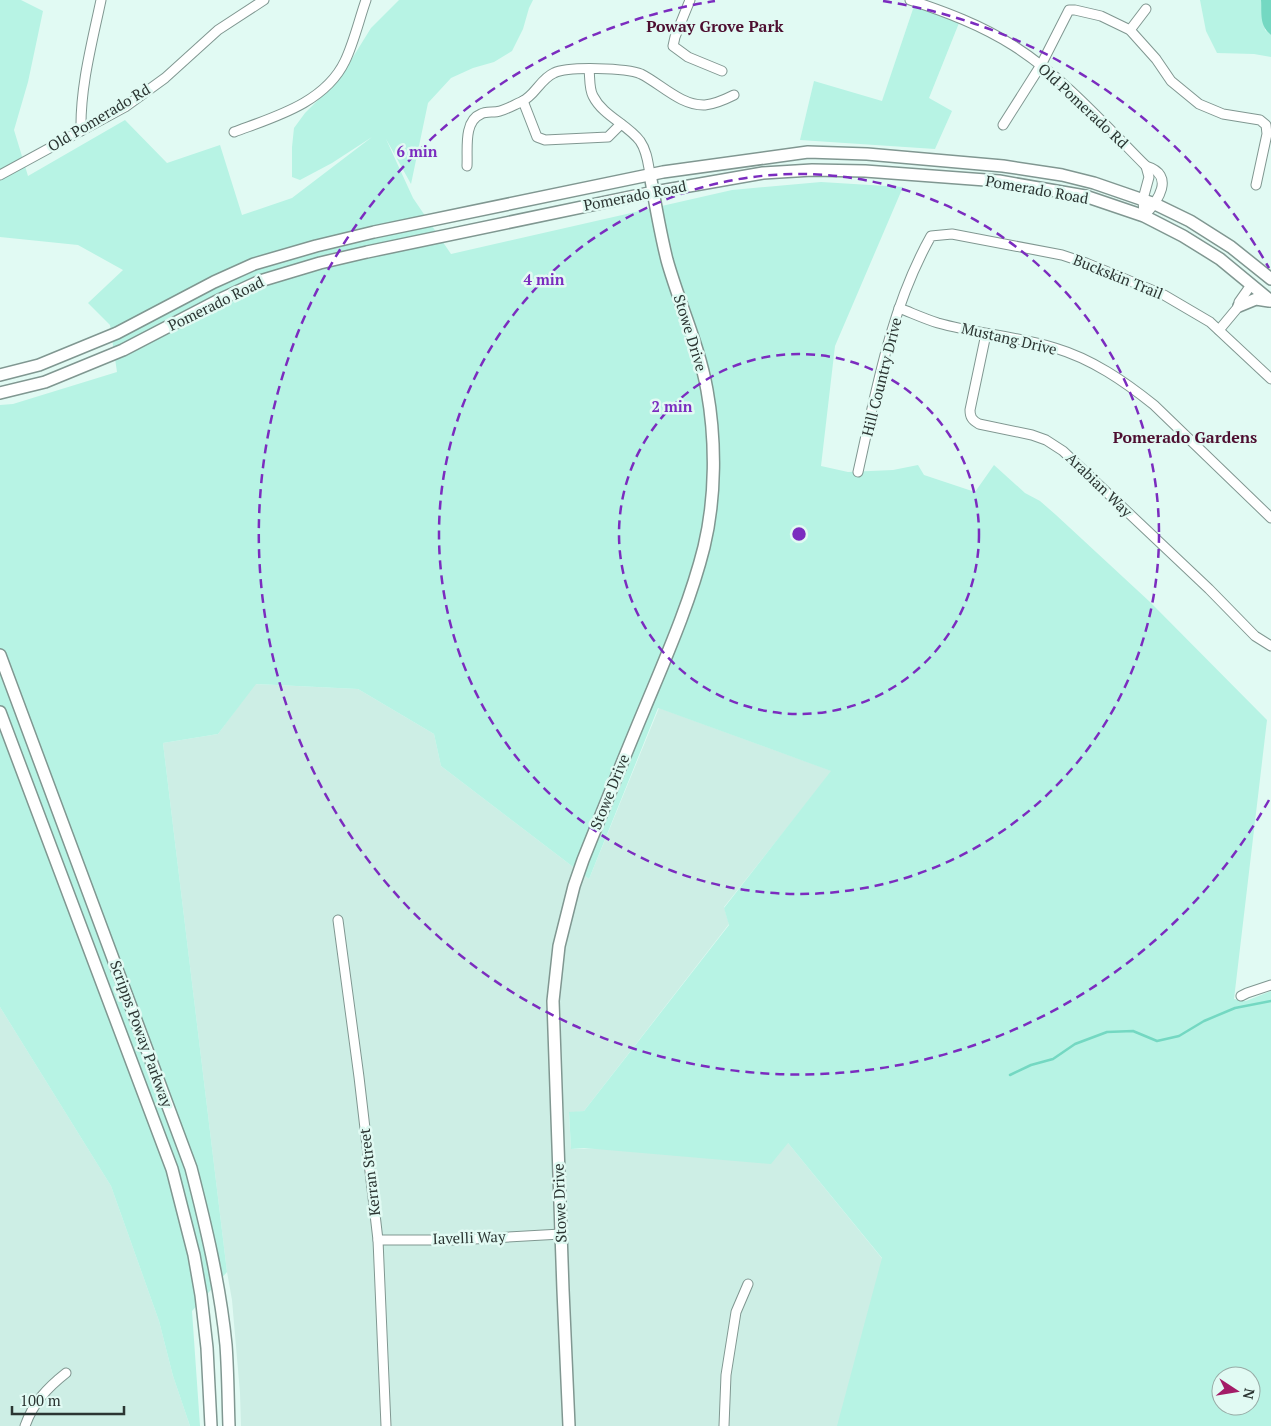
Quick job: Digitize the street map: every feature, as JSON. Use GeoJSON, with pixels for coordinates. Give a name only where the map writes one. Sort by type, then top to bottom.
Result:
{"type":"FeatureCollection","features":[{"type":"Feature","properties":{"kind":"main road","name":"Pomerado Road"},"geometry":{"type":"LineString","coordinates":[[0,375],[39,365],[117,333],[214,282],[254,264],[285,254],[374,232],[650,174],[808,152],[867,154],[1003,166],[1062,175],[1094,183],[1155,204],[1190,221],[1231,247],[1271,279]]}},
{"type":"Feature","properties":{"kind":"main road","name":"Pomerado Road"},"geometry":{"type":"LineString","coordinates":[[0,393],[45,382],[123,350],[260,281],[367,252],[653,192],[763,173],[812,170],[865,171],[999,182],[1085,196],[1144,216],[1183,236],[1220,259],[1271,301]]}},
{"type":"Feature","properties":{"kind":"main road","name":"Stowe Drive"},"geometry":{"type":"LineString","coordinates":[[570,1426],[553,1002],[559,946],[571,894],[583,860],[671,645],[695,578],[710,512],[713,465],[707,389],[668,260],[650,174]]}},
{"type":"Feature","properties":{"kind":"main road"},"geometry":{"type":"LineString","coordinates":[[1251,285],[1266,282],[1271,286]]}},
{"type":"Feature","properties":{"kind":"main road"},"geometry":{"type":"LineString","coordinates":[[1239,306],[1256,299],[1271,301]]}},
{"type":"Feature","properties":{"kind":"main road","name":"Scripps Poway Parkway"},"geometry":{"type":"LineString","coordinates":[[0,655],[191,1168],[212,1251],[219,1295],[226,1346],[229,1426]]}},
{"type":"Feature","properties":{"kind":"main road","name":"Scripps Poway Parkway"},"geometry":{"type":"LineString","coordinates":[[0,712],[172,1169],[194,1255],[201,1295],[208,1348],[211,1426]]}},
{"type":"Feature","properties":{"kind":"street"},"geometry":{"type":"LineString","coordinates":[[80,131],[80,110],[84,85],[101,0]]}},
{"type":"Feature","properties":{"kind":"street","name":"Old Pomerado Rd"},"geometry":{"type":"LineString","coordinates":[[0,175],[125,107],[165,78],[218,30],[264,0]]}},
{"type":"Feature","properties":{"kind":"street"},"geometry":{"type":"LineString","coordinates":[[234,132],[290,109],[312,98],[327,86],[345,61],[366,0]]}},
{"type":"Feature","properties":{"kind":"street"},"geometry":{"type":"LineString","coordinates":[[690,0],[674,37],[673,46],[688,57],[722,71]]}},
{"type":"Feature","properties":{"kind":"street","name":"Old Pomerado Rd"},"geometry":{"type":"LineString","coordinates":[[910,0],[943,11],[1013,45],[1055,76],[1146,166],[1154,168],[1159,173],[1162,180],[1160,195],[1144,216]]}},
{"type":"Feature","properties":{"kind":"street"},"geometry":{"type":"LineString","coordinates":[[1130,30],[1146,9]]}},
{"type":"Feature","properties":{"kind":"street"},"geometry":{"type":"LineString","coordinates":[[1003,125],[1041,65],[1069,10],[1101,16],[1130,30],[1156,59],[1171,81],[1192,99],[1219,113],[1237,118],[1260,120],[1266,125],[1267,134],[1256,185]]}},
{"type":"Feature","properties":{"kind":"street"},"geometry":{"type":"LineString","coordinates":[[467,166],[468,131],[472,121],[481,114],[499,112],[523,101],[532,96],[544,79],[554,73],[567,69],[627,70],[640,74],[689,102],[705,105],[734,95]]}},
{"type":"Feature","properties":{"kind":"street"},"geometry":{"type":"LineString","coordinates":[[589,69],[592,95],[600,106],[641,142],[646,154],[650,174]]}},
{"type":"Feature","properties":{"kind":"street"},"geometry":{"type":"LineString","coordinates":[[523,101],[537,137],[545,140],[608,137],[622,124]]}},
{"type":"Feature","properties":{"kind":"street"},"geometry":{"type":"LineString","coordinates":[[1144,216],[1142,199],[1149,177],[1146,166]]}},
{"type":"Feature","properties":{"kind":"street","name":"Hill Country Drive"},"geometry":{"type":"LineString","coordinates":[[858,472],[886,347],[899,308],[925,247],[931,236],[939,234]]}},
{"type":"Feature","properties":{"kind":"street","name":"Buckskin Trail"},"geometry":{"type":"LineString","coordinates":[[939,234],[952,234],[1062,255],[1086,262],[1164,295],[1210,322],[1271,378]]}},
{"type":"Feature","properties":{"kind":"street"},"geometry":{"type":"LineString","coordinates":[[1219,330],[1239,306],[1239,302],[1251,285]]}},
{"type":"Feature","properties":{"kind":"street","name":"Mustang Drive"},"geometry":{"type":"LineString","coordinates":[[899,308],[938,323],[1057,348],[1114,375],[1154,405],[1271,518]]}},
{"type":"Feature","properties":{"kind":"street","name":"Arabian Way"},"geometry":{"type":"LineString","coordinates":[[986,334],[970,410],[970,416],[973,421],[1046,440],[1063,451],[1209,589],[1255,636],[1271,646]]}},
{"type":"Feature","properties":{"kind":"street","name":"Kerran Street"},"geometry":{"type":"LineString","coordinates":[[338,920],[378,1240],[386,1426]]}},
{"type":"Feature","properties":{"kind":"street"},"geometry":{"type":"LineString","coordinates":[[1241,996],[1271,985]]}},
{"type":"Feature","properties":{"kind":"street","name":"Iavelli Way"},"geometry":{"type":"LineString","coordinates":[[378,1240],[456,1240],[561,1234]]}},
{"type":"Feature","properties":{"kind":"street"},"geometry":{"type":"LineString","coordinates":[[724,1426],[726,1375],[736,1312],[748,1284]]}},
{"type":"Feature","properties":{"kind":"street"},"geometry":{"type":"LineString","coordinates":[[25,1426],[32,1408],[40,1397],[66,1373]]}},
{"type":"Feature","properties":{"kind":"shaded area"},"geometry":{"type":"Polygon","coordinates":[[[0,0],[21,0],[43,11],[28,82],[14,130],[28,176],[125,120],[167,163],[220,145],[242,215],[292,198],[372,137],[332,163],[300,180],[292,177],[294,128],[305,113],[340,78],[371,28],[399,0],[533,0],[523,29],[512,51],[494,62],[473,68],[451,78],[428,103],[411,184],[386,139],[413,198],[451,254],[732,190],[821,182],[903,187],[835,346],[821,466],[848,472],[893,470],[918,465],[924,475],[975,492],[994,465],[1025,493],[1040,501],[1056,515],[1150,602],[1267,720],[1234,999],[1246,1001],[1271,991],[1271,1426],[837,1426],[882,1258],[788,1143],[771,1164],[584,1148],[571,1149],[569,1112],[584,1111],[729,925],[724,908],[831,771],[658,708],[589,879],[441,766],[434,734],[358,689],[256,684],[218,734],[163,743],[227,1272],[192,1311],[200,1426],[190,1426],[173,1376],[159,1321],[111,1186],[0,1007],[0,405],[13,404],[117,372],[110,325],[88,303],[123,270],[78,245],[0,237],[0,0]]]}},
{"type":"Feature","properties":{"kind":"shaded area"},"geometry":{"type":"Polygon","coordinates":[[[1200,0],[1261,0],[1265,30],[1271,35],[1271,57],[1254,54],[1217,53],[1206,31],[1200,0]]]}},
{"type":"Feature","properties":{"kind":"shaded area"},"geometry":{"type":"Polygon","coordinates":[[[1261,0],[1271,0],[1271,35],[1263,23],[1261,0]]]}},
{"type":"Feature","properties":{"kind":"shaded area"},"geometry":{"type":"Polygon","coordinates":[[[914,6],[959,23],[929,98],[952,111],[935,149],[800,140],[814,81],[882,101],[914,6]]]}},
{"type":"Feature","properties":{"kind":"shaded area"},"geometry":{"type":"Polygon","coordinates":[[[255,684],[358,689],[434,734],[441,766],[589,879],[659,708],[832,771],[724,907],[729,924],[584,1111],[569,1113],[571,1149],[788,1143],[915,1299],[871,1426],[241,1426],[232,1300],[227,1272],[163,743],[218,734],[255,684]]]}},
{"type":"Feature","properties":{"kind":"shaded area"},"geometry":{"type":"Polygon","coordinates":[[[0,1007],[111,1186],[159,1321],[173,1376],[190,1426],[0,1426],[0,1007]]]}},
{"type":"Feature","properties":{"kind":"waterway"},"geometry":{"type":"LineString","coordinates":[[1010,1075],[1031,1065],[1053,1059],[1075,1044],[1107,1032],[1133,1031],[1157,1041],[1179,1036],[1204,1021],[1235,1008],[1271,1001]]}},
{"type":"Feature","properties":{"kind":"district","name":"Poway Grove Park"},"geometry":{"type":"Point","coordinates":[715,26]}},
{"type":"Feature","properties":{"kind":"district","name":"Pomerado Gardens"},"geometry":{"type":"Point","coordinates":[1185,437]}}]}
